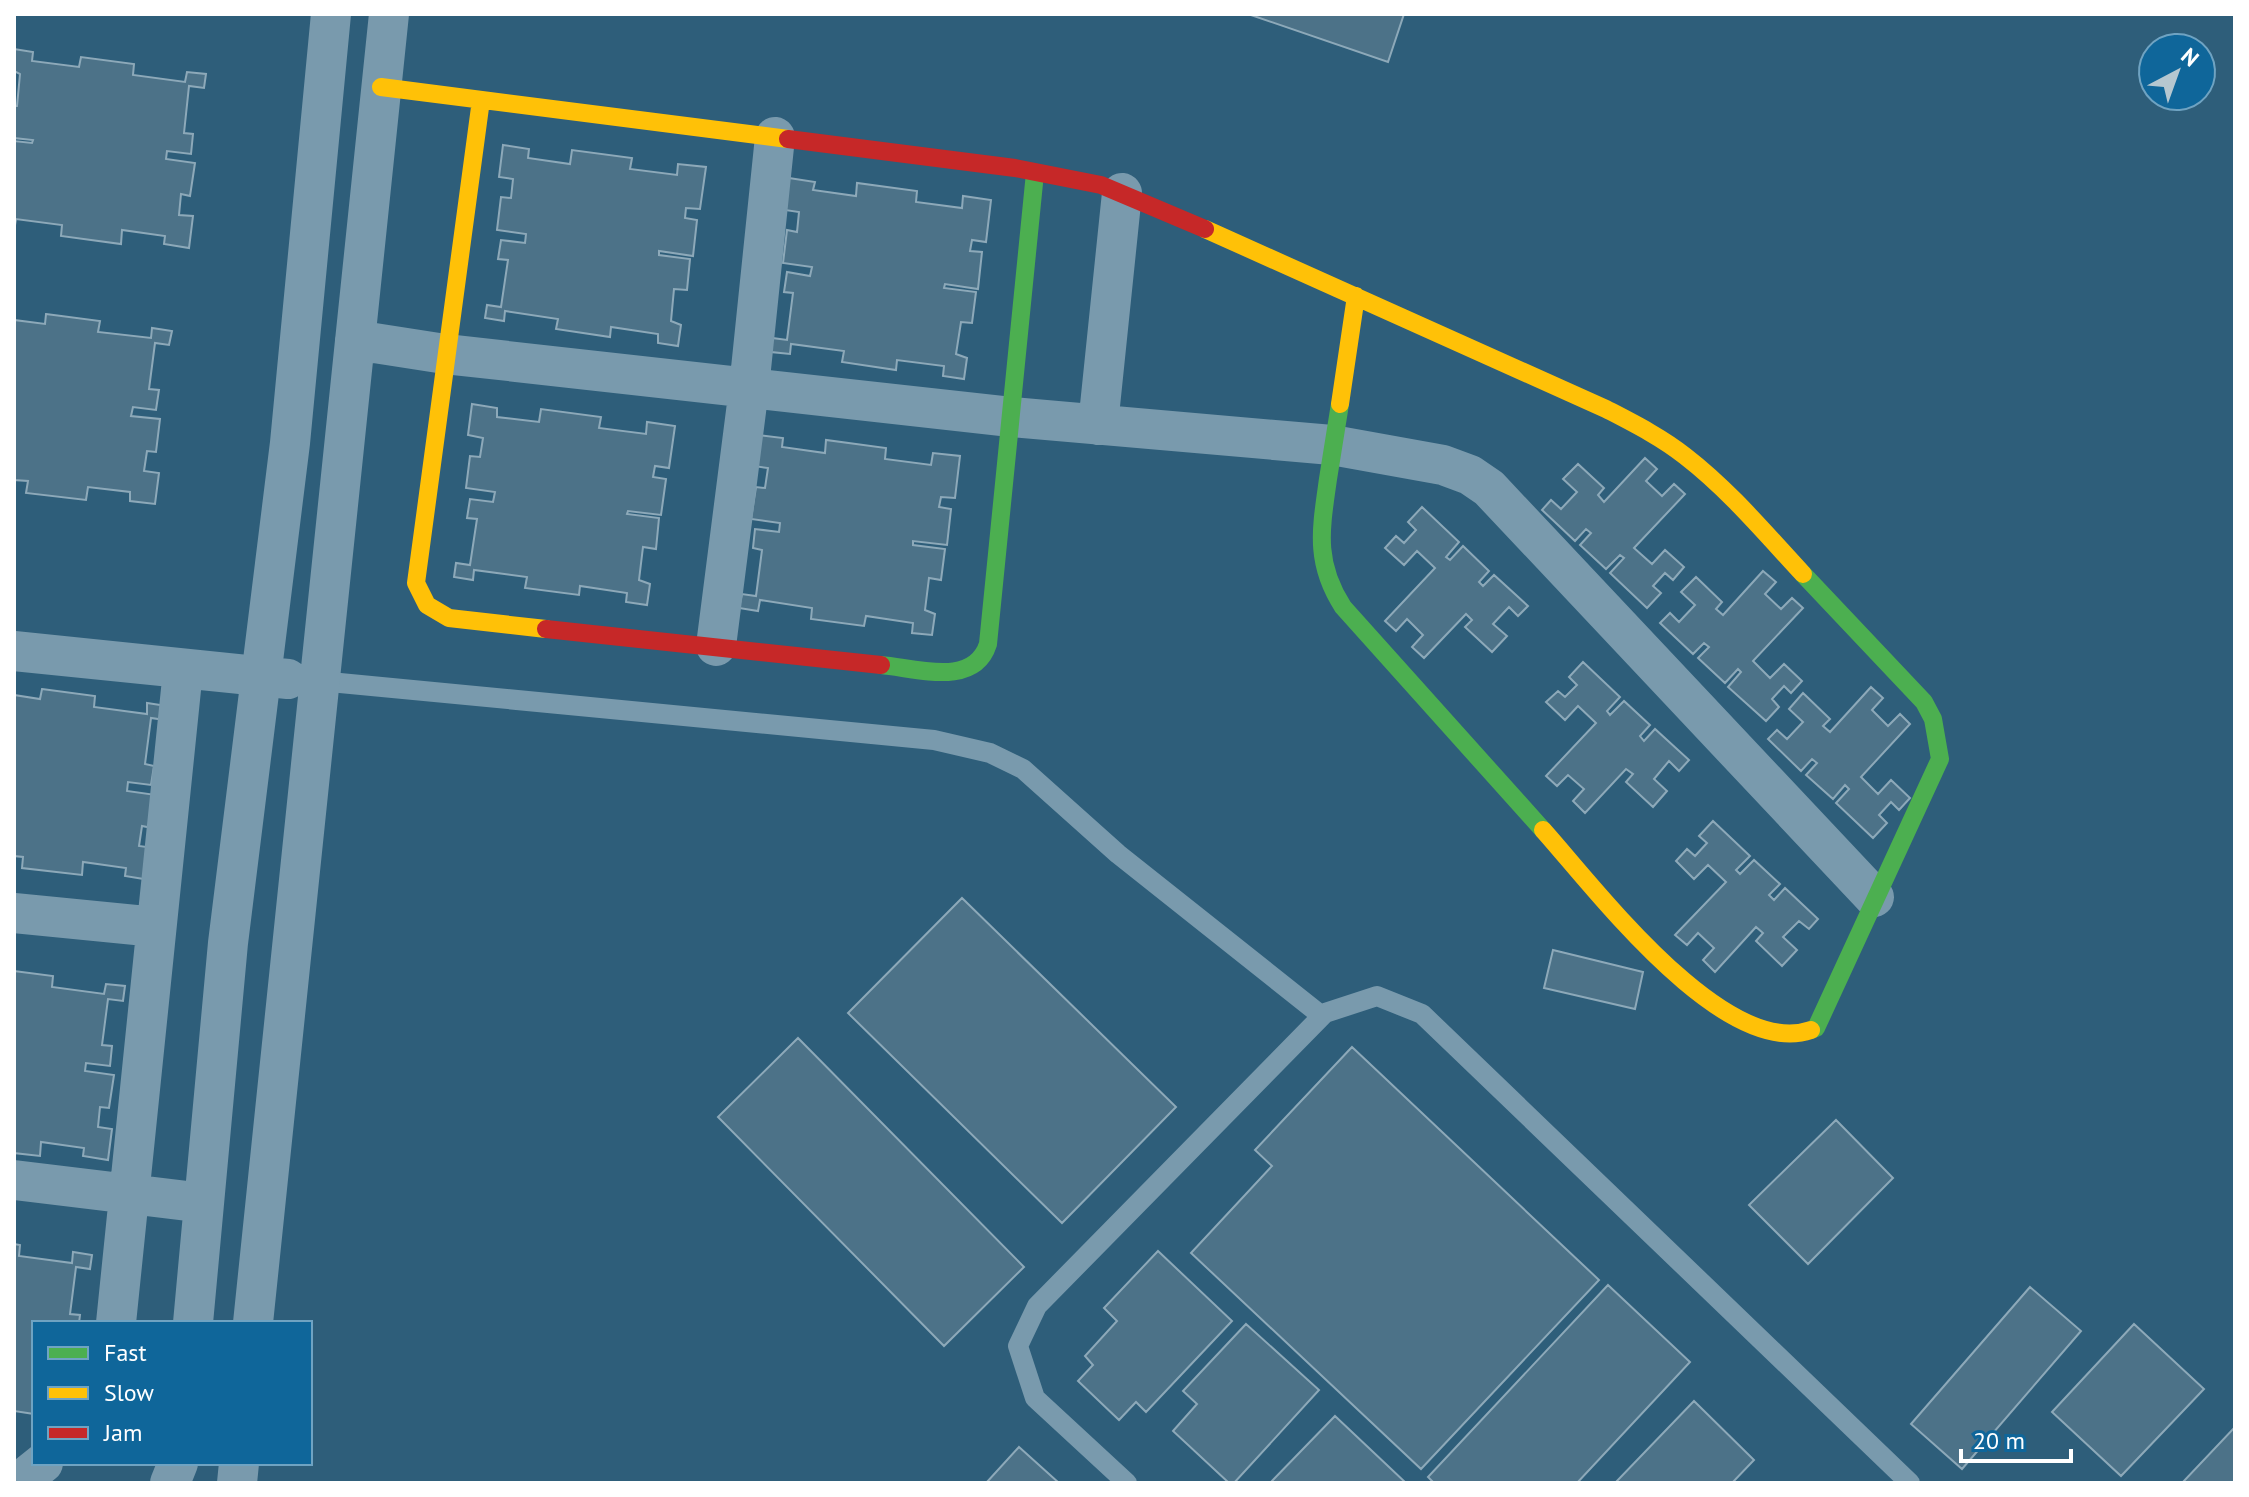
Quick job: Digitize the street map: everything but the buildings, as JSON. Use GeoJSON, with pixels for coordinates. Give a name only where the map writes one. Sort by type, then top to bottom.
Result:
{"type":"FeatureCollection","features":[{"type":"Feature","properties":{"kind":"street"},"geometry":{"type":"LineString","coordinates":[[193,1321],[228,943],[290,443],[331,14]]}},
{"type":"Feature","properties":{"kind":"street"},"geometry":{"type":"LineString","coordinates":[[253,1321],[389,14]]}},
{"type":"Feature","properties":{"kind":"street"},"geometry":{"type":"LineString","coordinates":[[381,87],[775,137],[1101,185],[1356,296],[1648,431],[1684,455],[1721,486],[1924,702],[1933,719],[1940,759],[1816,1028],[1804,1035],[1789,1035],[1744,1022],[1718,1007],[1668,969],[1331,590],[1321,564],[1320,534],[1356,296]]}},
{"type":"Feature","properties":{"kind":"street"},"geometry":{"type":"LineString","coordinates":[[481,100],[416,583],[420,599],[433,612],[449,618],[958,673],[984,660],[1035,173]]}},
{"type":"Feature","properties":{"kind":"street"},"geometry":{"type":"LineString","coordinates":[[716,646],[749,388],[775,137]]}},
{"type":"Feature","properties":{"kind":"street"},"geometry":{"type":"LineString","coordinates":[[1098,425],[1122,193]]}},
{"type":"Feature","properties":{"kind":"street"},"geometry":{"type":"LineString","coordinates":[[355,340],[445,354],[1011,417],[1332,445],[1443,465],[1470,475],[1489,488],[1874,897]]}},
{"type":"Feature","properties":{"kind":"street"},"geometry":{"type":"LineString","coordinates":[[14,651],[262,678],[319,681]]}},
{"type":"Feature","properties":{"kind":"street"},"geometry":{"type":"LineString","coordinates":[[116,1321],[183,670]]}},
{"type":"Feature","properties":{"kind":"street"},"geometry":{"type":"LineString","coordinates":[[14,913],[156,927]]}},
{"type":"Feature","properties":{"kind":"street"},"geometry":{"type":"LineString","coordinates":[[14,1180],[204,1203]]}},
{"type":"Feature","properties":{"kind":"street"},"geometry":{"type":"LineString","coordinates":[[18,1483],[40,1465]]}},
{"type":"Feature","properties":{"kind":"lane"},"geometry":{"type":"LineString","coordinates":[[319,681],[934,740],[990,753],[1023,769],[1118,854],[1322,1016]]}},
{"type":"Feature","properties":{"kind":"lane"},"geometry":{"type":"LineString","coordinates":[[1127,1483],[1035,1398],[1018,1346],[1037,1306],[1325,1013],[1377,996],[1422,1014],[1910,1483]]}},
{"type":"Feature","properties":{"kind":"traffic: fast"},"geometry":{"type":"LineString","coordinates":[[881,665],[957,671],[981,658],[988,644],[1035,173]]}},
{"type":"Feature","properties":{"kind":"traffic: fast"},"geometry":{"type":"LineString","coordinates":[[1340,404],[1322,530],[1324,560],[1334,591],[1343,607],[1543,830]]}},
{"type":"Feature","properties":{"kind":"traffic: fast"},"geometry":{"type":"LineString","coordinates":[[1803,574],[1924,702],[1933,719],[1940,759],[1816,1028],[1811,1030]]}},
{"type":"Feature","properties":{"kind":"traffic: slow"},"geometry":{"type":"LineString","coordinates":[[381,87],[788,139]]}},
{"type":"Feature","properties":{"kind":"traffic: slow"},"geometry":{"type":"LineString","coordinates":[[481,100],[416,583],[427,605],[449,618],[546,629]]}},
{"type":"Feature","properties":{"kind":"traffic: slow"},"geometry":{"type":"LineString","coordinates":[[1205,229],[1606,409],[1647,431],[1676,449],[1717,483],[1803,574]]}},
{"type":"Feature","properties":{"kind":"traffic: slow"},"geometry":{"type":"LineString","coordinates":[[1340,404],[1356,296]]}},
{"type":"Feature","properties":{"kind":"traffic: slow"},"geometry":{"type":"LineString","coordinates":[[1543,830],[1628,927],[1702,995],[1740,1020],[1777,1032],[1811,1030]]}},
{"type":"Feature","properties":{"kind":"traffic: jam"},"geometry":{"type":"LineString","coordinates":[[788,139],[1015,168],[1101,185],[1205,229]]}},
{"type":"Feature","properties":{"kind":"traffic: jam"},"geometry":{"type":"LineString","coordinates":[[546,629],[881,665]]}}]}
